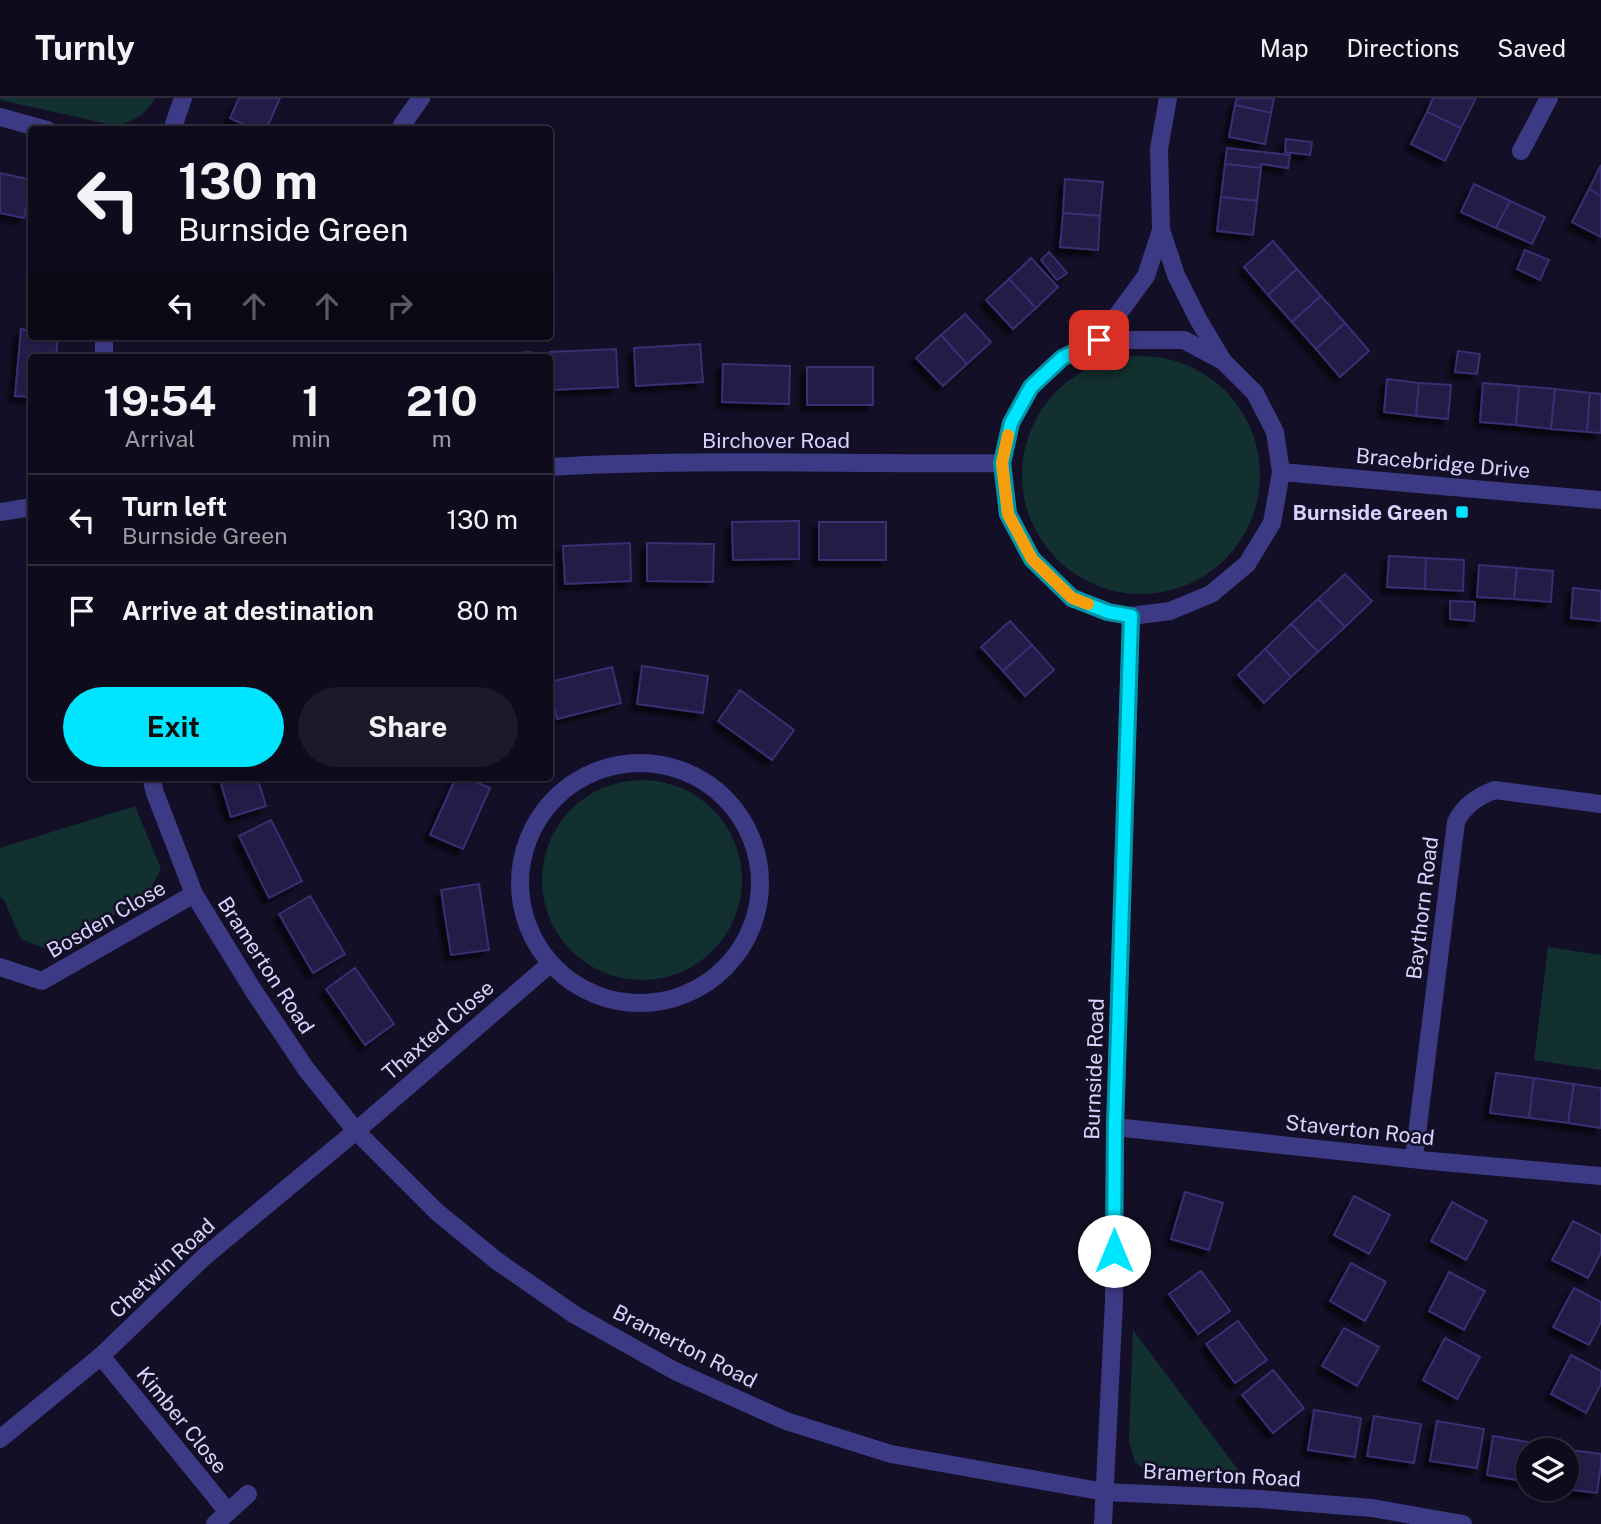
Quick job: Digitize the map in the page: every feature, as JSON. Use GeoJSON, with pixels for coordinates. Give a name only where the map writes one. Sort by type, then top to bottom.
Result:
{"type":"FeatureCollection","features":[{"type":"Feature","properties":{"kind":"street"},"geometry":{"type":"LineString","coordinates":[[173,126],[183,98]]}},
{"type":"Feature","properties":{"kind":"street"},"geometry":{"type":"LineString","coordinates":[[402,125],[421,98]]}},
{"type":"Feature","properties":{"kind":"street"},"geometry":{"type":"LineString","coordinates":[[1168,98],[1159,149],[1161,230],[1176,275],[1198,318],[1223,361],[1255,393],[1275,432],[1282,472],[1272,523],[1247,564],[1211,594],[1170,611],[1131,616],[1108,612],[1072,598],[1032,559],[1008,514],[1002,463],[1011,423],[1031,387],[1062,358],[1099,340],[1184,341],[1223,361]]}},
{"type":"Feature","properties":{"kind":"street"},"geometry":{"type":"LineString","coordinates":[[1521,151],[1549,98]]}},
{"type":"Feature","properties":{"kind":"street"},"geometry":{"type":"LineString","coordinates":[[0,117],[33,126]]}},
{"type":"Feature","properties":{"kind":"street"},"geometry":{"type":"LineString","coordinates":[[1099,340],[1146,276],[1161,230]]}},
{"type":"Feature","properties":{"kind":"street","name":"Birchover Road"},"geometry":{"type":"LineString","coordinates":[[553,467],[611,463],[1002,463]]}},
{"type":"Feature","properties":{"kind":"street","name":"Bracebridge Drive"},"geometry":{"type":"LineString","coordinates":[[1282,472],[1601,500]]}},
{"type":"Feature","properties":{"kind":"street"},"geometry":{"type":"LineString","coordinates":[[0,512],[28,508]]}},
{"type":"Feature","properties":{"kind":"street","name":"Burnside Road"},"geometry":{"type":"LineString","coordinates":[[1104,1524],[1114,1301],[1115,1127],[1131,616]]}},
{"type":"Feature","properties":{"kind":"street"},"geometry":{"type":"LineString","coordinates":[[614,764],[665,764],[704,780],[735,808],[755,846],[761,887],[752,928],[736,957],[705,985],[666,1000],[624,1003],[584,990],[550,964],[527,928],[519,887],[522,859],[524,845],[544,808],[575,780],[614,764]]}},
{"type":"Feature","properties":{"kind":"street","name":"Bramerton Road"},"geometry":{"type":"LineString","coordinates":[[152,781],[194,894],[306,1069],[356,1131],[437,1213],[497,1261],[575,1315],[674,1371],[786,1421],[891,1454],[1105,1492],[1259,1499],[1372,1508],[1463,1524]]}},
{"type":"Feature","properties":{"kind":"street","name":"Baythorn Road"},"geometry":{"type":"LineString","coordinates":[[1414,1158],[1456,822],[1461,810],[1481,795],[1495,790],[1601,804]]}},
{"type":"Feature","properties":{"kind":"street","name":"Bosden Close"},"geometry":{"type":"LineString","coordinates":[[0,967],[42,981],[194,894]]}},
{"type":"Feature","properties":{"kind":"street","name":"Thaxted Close"},"geometry":{"type":"LineString","coordinates":[[356,1131],[550,964]]}},
{"type":"Feature","properties":{"kind":"street","name":"Staverton Road"},"geometry":{"type":"LineString","coordinates":[[1115,1127],[1601,1176]]}},
{"type":"Feature","properties":{"kind":"street","name":"Chetwin Road"},"geometry":{"type":"LineString","coordinates":[[0,1439],[101,1356],[204,1257],[356,1131]]}},
{"type":"Feature","properties":{"kind":"street","name":"Kimber Close"},"geometry":{"type":"LineString","coordinates":[[101,1356],[221,1518],[248,1494]]}},
{"type":"Feature","properties":{"kind":"green space"},"geometry":{"type":"Polygon","coordinates":[[[0,98],[155,98],[139,116],[117,126],[0,98]]]}},
{"type":"Feature","properties":{"kind":"green space"},"geometry":{"type":"Polygon","coordinates":[[[1129,356],[1153,356],[1176,361],[1197,370],[1217,383],[1233,399],[1255,440],[1260,475],[1258,498],[1251,521],[1233,551],[1217,567],[1176,589],[1153,594],[1129,594],[1106,589],[1085,580],[1065,567],[1049,551],[1027,510],[1022,487],[1022,463],[1027,440],[1036,419],[1049,399],[1065,383],[1106,361],[1129,356]]]}},
{"type":"Feature","properties":{"kind":"green space"},"geometry":{"type":"Polygon","coordinates":[[[622,781],[662,781],[698,796],[726,824],[741,860],[741,900],[726,936],[698,964],[662,979],[622,979],[586,964],[558,936],[543,900],[543,860],[558,824],[586,796],[622,781]]]}},
{"type":"Feature","properties":{"kind":"green space"},"geometry":{"type":"Polygon","coordinates":[[[135,806],[161,869],[146,897],[51,951],[21,939],[4,900],[0,897],[0,848],[135,806]]]}},
{"type":"Feature","properties":{"kind":"green space"},"geometry":{"type":"Polygon","coordinates":[[[1548,947],[1601,955],[1601,1070],[1534,1060],[1548,947]]]}},
{"type":"Feature","properties":{"kind":"green space"},"geometry":{"type":"Polygon","coordinates":[[[1133,1330],[1248,1483],[1150,1474],[1135,1462],[1129,1441],[1133,1330]]]}},
{"type":"Feature","properties":{"kind":"building"},"geometry":{"type":"Polygon","coordinates":[[[239,98],[280,98],[268,126],[247,126],[230,118],[239,98]]]}},
{"type":"Feature","properties":{"kind":"building"},"geometry":{"type":"Polygon","coordinates":[[[1237,98],[1274,98],[1271,113],[1235,105],[1237,98]]]}},
{"type":"Feature","properties":{"kind":"building"},"geometry":{"type":"Polygon","coordinates":[[[1433,98],[1476,98],[1461,128],[1427,112],[1433,98]]]}},
{"type":"Feature","properties":{"kind":"building"},"geometry":{"type":"Polygon","coordinates":[[[1235,105],[1271,113],[1265,144],[1229,137],[1235,105]]]}},
{"type":"Feature","properties":{"kind":"building"},"geometry":{"type":"Polygon","coordinates":[[[1427,112],[1461,128],[1445,161],[1411,144],[1427,112]]]}},
{"type":"Feature","properties":{"kind":"building"},"geometry":{"type":"Polygon","coordinates":[[[1286,139],[1312,142],[1310,155],[1285,152],[1286,139]]]}},
{"type":"Feature","properties":{"kind":"building"},"geometry":{"type":"Polygon","coordinates":[[[1227,148],[1290,155],[1288,168],[1261,164],[1261,168],[1225,164],[1227,148]]]}},
{"type":"Feature","properties":{"kind":"building"},"geometry":{"type":"Polygon","coordinates":[[[1225,164],[1261,168],[1257,201],[1221,197],[1225,164]]]}},
{"type":"Feature","properties":{"kind":"building"},"geometry":{"type":"Polygon","coordinates":[[[1601,165],[1601,196],[1589,189],[1601,165]]]}},
{"type":"Feature","properties":{"kind":"building"},"geometry":{"type":"Polygon","coordinates":[[[0,173],[28,179],[24,218],[0,213],[0,173]]]}},
{"type":"Feature","properties":{"kind":"building"},"geometry":{"type":"Polygon","coordinates":[[[1065,179],[1103,182],[1100,216],[1063,213],[1065,179]]]}},
{"type":"Feature","properties":{"kind":"building"},"geometry":{"type":"Polygon","coordinates":[[[1474,184],[1510,201],[1496,228],[1461,212],[1474,184]]]}},
{"type":"Feature","properties":{"kind":"building"},"geometry":{"type":"Polygon","coordinates":[[[1589,189],[1601,196],[1601,237],[1572,222],[1589,189]]]}},
{"type":"Feature","properties":{"kind":"building"},"geometry":{"type":"Polygon","coordinates":[[[1221,197],[1257,201],[1253,235],[1217,231],[1221,197]]]}},
{"type":"Feature","properties":{"kind":"building"},"geometry":{"type":"Polygon","coordinates":[[[1510,201],[1545,217],[1532,244],[1496,228],[1510,201]]]}},
{"type":"Feature","properties":{"kind":"building"},"geometry":{"type":"Polygon","coordinates":[[[1063,213],[1100,216],[1098,250],[1060,247],[1063,213]]]}},
{"type":"Feature","properties":{"kind":"building"},"geometry":{"type":"Polygon","coordinates":[[[1273,241],[1297,269],[1268,295],[1244,267],[1273,241]]]}},
{"type":"Feature","properties":{"kind":"building"},"geometry":{"type":"Polygon","coordinates":[[[1525,250],[1549,260],[1540,280],[1517,269],[1525,250]]]}},
{"type":"Feature","properties":{"kind":"building"},"geometry":{"type":"Polygon","coordinates":[[[1049,252],[1067,273],[1057,280],[1041,260],[1049,252]]]}},
{"type":"Feature","properties":{"kind":"building"},"geometry":{"type":"Polygon","coordinates":[[[1031,258],[1058,287],[1036,308],[1009,279],[1031,258]]]}},
{"type":"Feature","properties":{"kind":"building"},"geometry":{"type":"Polygon","coordinates":[[[1297,269],[1321,296],[1292,322],[1268,295],[1297,269]]]}},
{"type":"Feature","properties":{"kind":"building"},"geometry":{"type":"Polygon","coordinates":[[[1009,279],[1036,308],[1013,329],[986,300],[1009,279]]]}},
{"type":"Feature","properties":{"kind":"building"},"geometry":{"type":"Polygon","coordinates":[[[1321,296],[1345,323],[1316,349],[1292,322],[1321,296]]]}},
{"type":"Feature","properties":{"kind":"building"},"geometry":{"type":"Polygon","coordinates":[[[965,314],[991,342],[967,364],[941,335],[965,314]]]}},
{"type":"Feature","properties":{"kind":"building"},"geometry":{"type":"Polygon","coordinates":[[[1345,323],[1369,351],[1340,377],[1316,349],[1345,323]]]}},
{"type":"Feature","properties":{"kind":"building"},"geometry":{"type":"Polygon","coordinates":[[[21,329],[28,330],[28,340],[58,340],[56,354],[28,354],[28,397],[15,396],[21,329]]]}},
{"type":"Feature","properties":{"kind":"building"},"geometry":{"type":"Polygon","coordinates":[[[941,335],[967,364],[943,386],[916,358],[941,335]]]}},
{"type":"Feature","properties":{"kind":"building"},"geometry":{"type":"Polygon","coordinates":[[[700,344],[703,382],[636,386],[634,348],[700,344]]]}},
{"type":"Feature","properties":{"kind":"building"},"geometry":{"type":"Polygon","coordinates":[[[616,349],[618,387],[553,390],[553,354],[550,352],[616,349]]]}},
{"type":"Feature","properties":{"kind":"building"},"geometry":{"type":"Polygon","coordinates":[[[1458,351],[1480,354],[1477,374],[1455,372],[1458,351]]]}},
{"type":"Feature","properties":{"kind":"building"},"geometry":{"type":"Polygon","coordinates":[[[723,364],[790,366],[789,404],[722,402],[723,364]]]}},
{"type":"Feature","properties":{"kind":"building"},"geometry":{"type":"Polygon","coordinates":[[[807,367],[873,367],[873,405],[807,405],[807,367]]]}},
{"type":"Feature","properties":{"kind":"building"},"geometry":{"type":"Polygon","coordinates":[[[1387,379],[1419,383],[1416,416],[1384,412],[1387,379]]]}},
{"type":"Feature","properties":{"kind":"building"},"geometry":{"type":"Polygon","coordinates":[[[1419,383],[1451,385],[1448,419],[1416,416],[1419,383]]]}},
{"type":"Feature","properties":{"kind":"building"},"geometry":{"type":"Polygon","coordinates":[[[1483,383],[1519,386],[1516,425],[1480,422],[1483,383]]]}},
{"type":"Feature","properties":{"kind":"building"},"geometry":{"type":"Polygon","coordinates":[[[1519,386],[1555,389],[1551,429],[1516,425],[1519,386]]]}},
{"type":"Feature","properties":{"kind":"building"},"geometry":{"type":"Polygon","coordinates":[[[1555,389],[1590,393],[1587,432],[1551,429],[1555,389]]]}},
{"type":"Feature","properties":{"kind":"building"},"geometry":{"type":"Polygon","coordinates":[[[1590,393],[1601,394],[1601,433],[1587,432],[1590,393]]]}},
{"type":"Feature","properties":{"kind":"building"},"geometry":{"type":"Polygon","coordinates":[[[799,521],[799,559],[733,560],[732,522],[799,521]]]}},
{"type":"Feature","properties":{"kind":"building"},"geometry":{"type":"Polygon","coordinates":[[[819,522],[886,522],[886,560],[819,560],[819,522]]]}},
{"type":"Feature","properties":{"kind":"building"},"geometry":{"type":"Polygon","coordinates":[[[630,543],[631,581],[565,584],[563,546],[630,543]]]}},
{"type":"Feature","properties":{"kind":"building"},"geometry":{"type":"Polygon","coordinates":[[[647,543],[714,544],[713,582],[647,581],[647,543]]]}},
{"type":"Feature","properties":{"kind":"building"},"geometry":{"type":"Polygon","coordinates":[[[1389,556],[1426,558],[1425,589],[1387,587],[1389,556]]]}},
{"type":"Feature","properties":{"kind":"building"},"geometry":{"type":"Polygon","coordinates":[[[1426,558],[1464,560],[1463,591],[1425,589],[1426,558]]]}},
{"type":"Feature","properties":{"kind":"building"},"geometry":{"type":"Polygon","coordinates":[[[1479,565],[1517,568],[1514,599],[1477,597],[1479,565]]]}},
{"type":"Feature","properties":{"kind":"building"},"geometry":{"type":"Polygon","coordinates":[[[1517,568],[1553,571],[1551,602],[1514,599],[1517,568]]]}},
{"type":"Feature","properties":{"kind":"building"},"geometry":{"type":"Polygon","coordinates":[[[1345,574],[1372,601],[1345,627],[1318,599],[1345,574]]]}},
{"type":"Feature","properties":{"kind":"building"},"geometry":{"type":"Polygon","coordinates":[[[1573,588],[1601,591],[1601,621],[1571,618],[1573,588]]]}},
{"type":"Feature","properties":{"kind":"building"},"geometry":{"type":"Polygon","coordinates":[[[1318,599],[1345,627],[1318,652],[1291,624],[1318,599]]]}},
{"type":"Feature","properties":{"kind":"building"},"geometry":{"type":"Polygon","coordinates":[[[1450,601],[1475,602],[1474,621],[1450,619],[1450,601]]]}},
{"type":"Feature","properties":{"kind":"building"},"geometry":{"type":"Polygon","coordinates":[[[1010,621],[1032,645],[1003,671],[981,647],[1010,621]]]}},
{"type":"Feature","properties":{"kind":"building"},"geometry":{"type":"Polygon","coordinates":[[[1291,624],[1318,652],[1291,677],[1265,649],[1291,624]]]}},
{"type":"Feature","properties":{"kind":"building"},"geometry":{"type":"Polygon","coordinates":[[[1032,645],[1054,670],[1025,696],[1003,671],[1032,645]]]}},
{"type":"Feature","properties":{"kind":"building"},"geometry":{"type":"Polygon","coordinates":[[[1265,649],[1291,677],[1264,703],[1238,675],[1265,649]]]}},
{"type":"Feature","properties":{"kind":"building"},"geometry":{"type":"Polygon","coordinates":[[[642,666],[708,676],[703,713],[637,704],[642,666]]]}},
{"type":"Feature","properties":{"kind":"building"},"geometry":{"type":"Polygon","coordinates":[[[612,667],[621,703],[557,719],[553,703],[553,681],[612,667]]]}},
{"type":"Feature","properties":{"kind":"building"},"geometry":{"type":"Polygon","coordinates":[[[740,690],[794,730],[772,760],[718,721],[740,690]]]}},
{"type":"Feature","properties":{"kind":"building"},"geometry":{"type":"Polygon","coordinates":[[[220,781],[258,781],[266,806],[231,817],[220,781]]]}},
{"type":"Feature","properties":{"kind":"building"},"geometry":{"type":"Polygon","coordinates":[[[454,781],[473,781],[490,788],[463,849],[430,835],[454,781]]]}},
{"type":"Feature","properties":{"kind":"building"},"geometry":{"type":"Polygon","coordinates":[[[271,820],[302,881],[269,898],[239,836],[271,820]]]}},
{"type":"Feature","properties":{"kind":"building"},"geometry":{"type":"Polygon","coordinates":[[[479,884],[489,950],[451,955],[441,890],[479,884]]]}},
{"type":"Feature","properties":{"kind":"building"},"geometry":{"type":"Polygon","coordinates":[[[310,896],[345,954],[313,973],[279,914],[310,896]]]}},
{"type":"Feature","properties":{"kind":"building"},"geometry":{"type":"Polygon","coordinates":[[[355,968],[394,1024],[365,1045],[326,989],[355,968]]]}},
{"type":"Feature","properties":{"kind":"building"},"geometry":{"type":"Polygon","coordinates":[[[1496,1073],[1534,1078],[1529,1118],[1490,1113],[1496,1073]]]}},
{"type":"Feature","properties":{"kind":"building"},"geometry":{"type":"Polygon","coordinates":[[[1534,1078],[1574,1084],[1568,1123],[1529,1118],[1534,1078]]]}},
{"type":"Feature","properties":{"kind":"building"},"geometry":{"type":"Polygon","coordinates":[[[1574,1084],[1601,1088],[1601,1128],[1568,1123],[1574,1084]]]}},
{"type":"Feature","properties":{"kind":"building"},"geometry":{"type":"Polygon","coordinates":[[[1185,1192],[1223,1203],[1209,1250],[1171,1239],[1185,1192]]]}},
{"type":"Feature","properties":{"kind":"building"},"geometry":{"type":"Polygon","coordinates":[[[1354,1196],[1390,1215],[1369,1254],[1334,1235],[1354,1196]]]}},
{"type":"Feature","properties":{"kind":"building"},"geometry":{"type":"Polygon","coordinates":[[[1452,1202],[1487,1221],[1466,1260],[1431,1241],[1452,1202]]]}},
{"type":"Feature","properties":{"kind":"building"},"geometry":{"type":"Polygon","coordinates":[[[1573,1221],[1601,1235],[1601,1253],[1588,1278],[1552,1260],[1573,1221]]]}},
{"type":"Feature","properties":{"kind":"building"},"geometry":{"type":"Polygon","coordinates":[[[1351,1263],[1386,1282],[1365,1321],[1330,1301],[1351,1263]]]}},
{"type":"Feature","properties":{"kind":"building"},"geometry":{"type":"Polygon","coordinates":[[[1201,1271],[1230,1311],[1198,1334],[1169,1294],[1201,1271]]]}},
{"type":"Feature","properties":{"kind":"building"},"geometry":{"type":"Polygon","coordinates":[[[1449,1272],[1485,1291],[1464,1330],[1429,1311],[1449,1272]]]}},
{"type":"Feature","properties":{"kind":"building"},"geometry":{"type":"Polygon","coordinates":[[[1574,1288],[1601,1302],[1601,1322],[1589,1345],[1553,1327],[1574,1288]]]}},
{"type":"Feature","properties":{"kind":"building"},"geometry":{"type":"Polygon","coordinates":[[[1238,1321],[1267,1360],[1235,1383],[1206,1344],[1238,1321]]]}},
{"type":"Feature","properties":{"kind":"building"},"geometry":{"type":"Polygon","coordinates":[[[1344,1328],[1379,1347],[1357,1386],[1322,1366],[1344,1328]]]}},
{"type":"Feature","properties":{"kind":"building"},"geometry":{"type":"Polygon","coordinates":[[[1445,1338],[1480,1357],[1457,1399],[1423,1380],[1445,1338]]]}},
{"type":"Feature","properties":{"kind":"building"},"geometry":{"type":"Polygon","coordinates":[[[1571,1355],[1601,1371],[1601,1384],[1586,1413],[1551,1394],[1571,1355]]]}},
{"type":"Feature","properties":{"kind":"building"},"geometry":{"type":"Polygon","coordinates":[[[1273,1370],[1304,1408],[1273,1433],[1242,1395],[1273,1370]]]}},
{"type":"Feature","properties":{"kind":"building"},"geometry":{"type":"Polygon","coordinates":[[[1314,1410],[1361,1418],[1355,1457],[1308,1450],[1314,1410]]]}},
{"type":"Feature","properties":{"kind":"building"},"geometry":{"type":"Polygon","coordinates":[[[1374,1416],[1421,1424],[1414,1463],[1367,1456],[1374,1416]]]}},
{"type":"Feature","properties":{"kind":"building"},"geometry":{"type":"Polygon","coordinates":[[[1437,1421],[1484,1429],[1477,1468],[1430,1461],[1437,1421]]]}},
{"type":"Feature","properties":{"kind":"building"},"geometry":{"type":"Polygon","coordinates":[[[1493,1436],[1516,1440],[1516,1480],[1487,1475],[1493,1436]]]}},
{"type":"Feature","properties":{"kind":"building"},"geometry":{"type":"Polygon","coordinates":[[[1579,1451],[1601,1454],[1597,1493],[1579,1491],[1579,1451]]]}},
{"type":"Feature","properties":{"kind":"slow traffic"},"geometry":{"type":"LineString","coordinates":[[1008,435],[1002,463],[1008,514],[1032,559],[1072,598],[1088,604]]}},
{"type":"Feature","properties":{"kind":"place","name":"Burnside Green"},"geometry":{"type":"Point","coordinates":[1462,512]}},
{"type":"Feature","properties":{"kind":"route"},"geometry":{"type":"LineString","coordinates":[[1099,340],[1062,358],[1031,387],[1011,423],[1002,463],[1008,514],[1032,559],[1072,598],[1108,612],[1131,616],[1115,1127],[1114,1251]]}}]}
